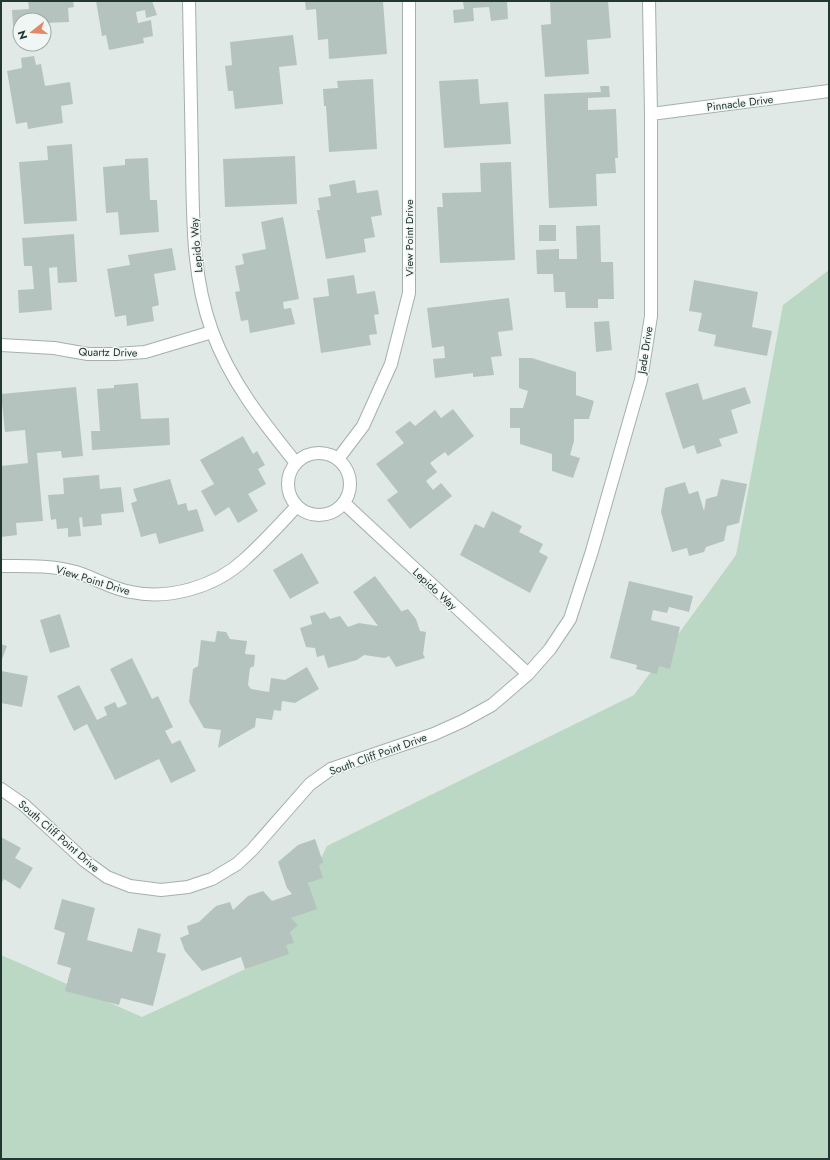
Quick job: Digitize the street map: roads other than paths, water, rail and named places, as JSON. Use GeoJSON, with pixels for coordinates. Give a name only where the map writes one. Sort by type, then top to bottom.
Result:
{"type":"FeatureCollection","features":[{"type":"Feature","properties":{"kind":"street","name":"Lepido Way"},"geometry":{"type":"LineString","coordinates":[[189,1],[193,240],[203,304],[212,332],[240,390],[259,417],[296,463]]}},
{"type":"Feature","properties":{"kind":"street","name":"View Point Drive"},"geometry":{"type":"LineString","coordinates":[[338,459],[363,426],[390,364],[409,293],[409,1]]}},
{"type":"Feature","properties":{"kind":"street","name":"Jade Drive"},"geometry":{"type":"LineString","coordinates":[[528,674],[550,649],[570,618],[592,551],[641,380],[651,316],[651,114],[649,1]]}},
{"type":"Feature","properties":{"kind":"street","name":"Pinnacle Drive"},"geometry":{"type":"LineString","coordinates":[[651,114],[829,91]]}},
{"type":"Feature","properties":{"kind":"street","name":"Quartz Drive"},"geometry":{"type":"LineString","coordinates":[[1,345],[54,348],[88,354],[116,354],[145,352],[212,332]]}},
{"type":"Feature","properties":{"kind":"street"},"geometry":{"type":"LineString","coordinates":[[318,452],[329,454],[338,459],[347,469],[350,480],[350,490],[344,503],[338,509],[327,514],[316,515],[306,512],[297,506],[289,493],[288,483],[290,472],[296,463],[307,455],[318,452]]}},
{"type":"Feature","properties":{"kind":"street","name":"Lepido Way"},"geometry":{"type":"LineString","coordinates":[[344,503],[528,674]]}},
{"type":"Feature","properties":{"kind":"street","name":"View Point Drive"},"geometry":{"type":"LineString","coordinates":[[1,566],[50,566],[77,572],[130,592],[162,595],[190,590],[216,579],[243,562],[297,506]]}},
{"type":"Feature","properties":{"kind":"street","name":"South Cliff Point Drive"},"geometry":{"type":"LineString","coordinates":[[1,789],[24,804],[85,861],[107,877],[130,886],[161,890],[188,887],[212,879],[237,864],[252,850],[310,784],[332,769],[434,734],[463,721],[492,705],[528,674]]}}]}
